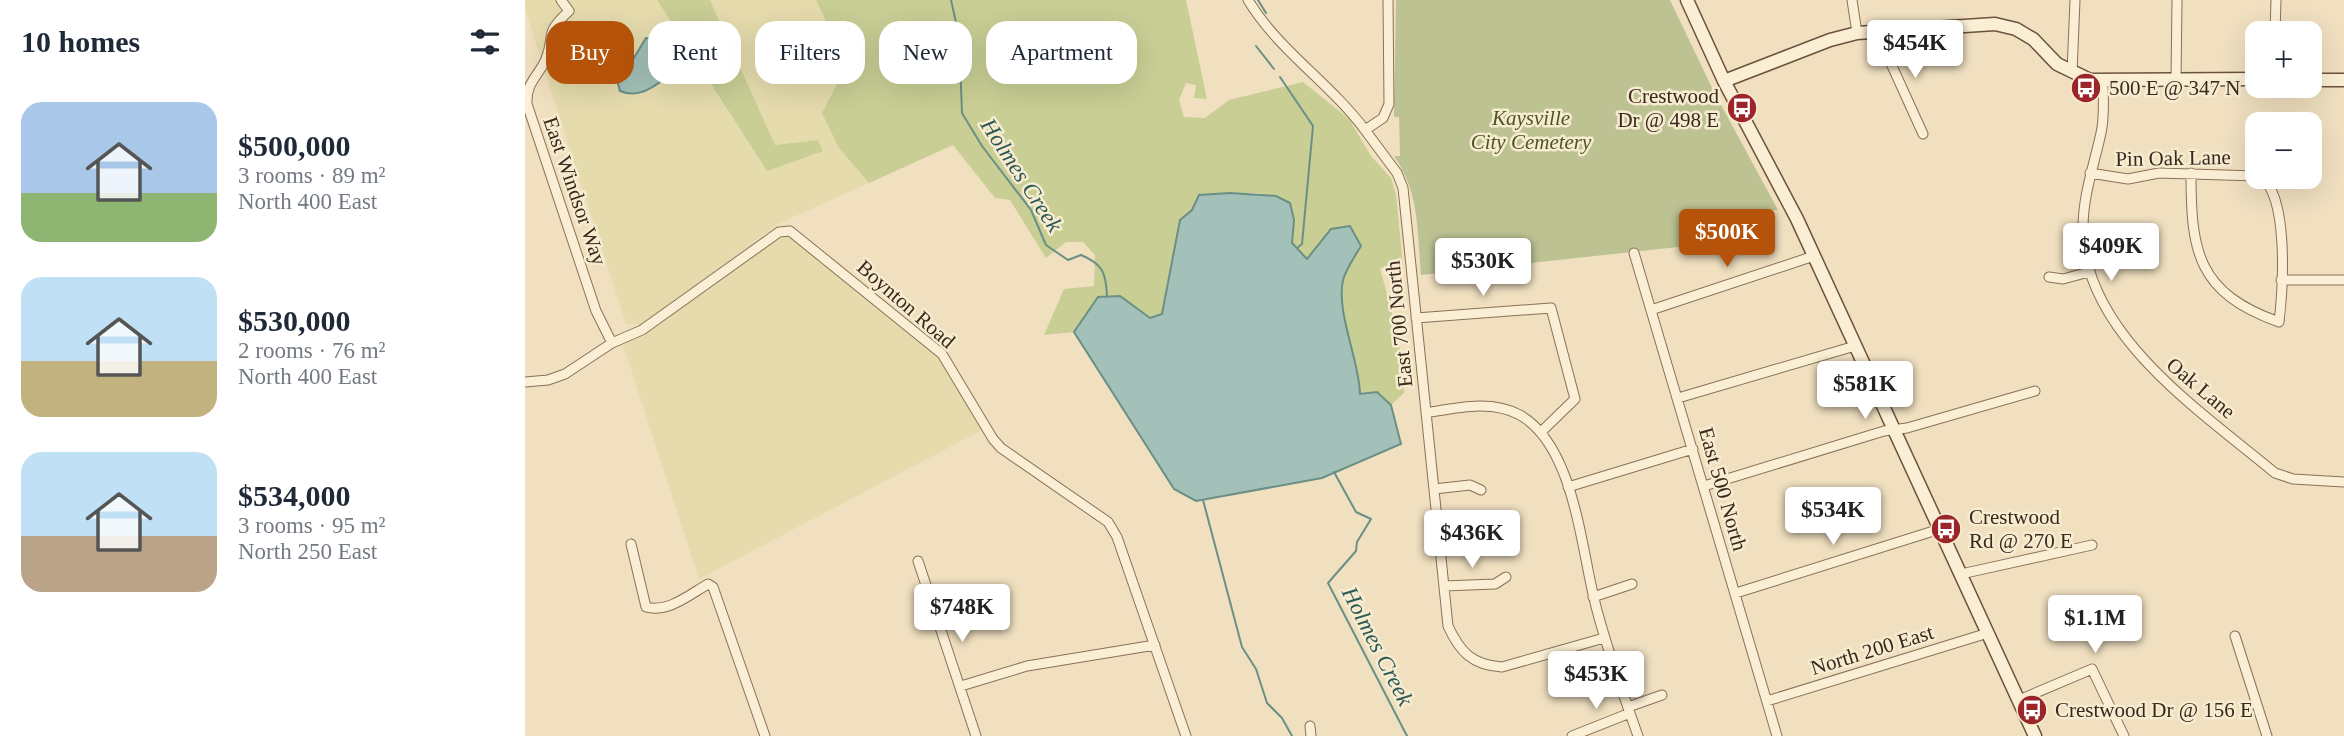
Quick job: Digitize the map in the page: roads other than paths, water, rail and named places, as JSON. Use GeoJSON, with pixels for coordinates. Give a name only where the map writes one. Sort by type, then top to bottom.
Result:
{"type":"FeatureCollection","features":[{"type":"Feature","properties":{"kind":"street","name":"East Windsor Way"},"geometry":{"type":"LineString","coordinates":[[561,0],[569,11],[551,30],[546,58],[531,79],[527,104],[596,311],[613,343]]}},
{"type":"Feature","properties":{"kind":"street","name":"East 700 North"},"geometry":{"type":"LineString","coordinates":[[1248,0],[1273,33],[1344,101],[1397,173],[1403,188],[1448,626],[1457,646],[1469,659],[1486,666],[1502,667],[1604,638]]}},
{"type":"Feature","properties":{"kind":"street"},"geometry":{"type":"LineString","coordinates":[[1365,130],[1383,118],[1389,104],[1388,0]]}},
{"type":"Feature","properties":{"kind":"street"},"geometry":{"type":"LineString","coordinates":[[1687,0],[1724,81],[1784,193],[1814,256],[2019,700],[2033,736]]}},
{"type":"Feature","properties":{"kind":"street"},"geometry":{"type":"LineString","coordinates":[[1852,0],[1857,33]]}},
{"type":"Feature","properties":{"kind":"street"},"geometry":{"type":"LineString","coordinates":[[2073,73],[2075,0]]}},
{"type":"Feature","properties":{"kind":"street"},"geometry":{"type":"LineString","coordinates":[[2176,79],[2177,0]]}},
{"type":"Feature","properties":{"kind":"street"},"geometry":{"type":"LineString","coordinates":[[2275,21],[2276,0]]}},
{"type":"Feature","properties":{"kind":"street"},"geometry":{"type":"LineString","coordinates":[[1724,81],[1830,40],[1857,33],[1995,24],[2017,29],[2033,39],[2057,64],[2090,80],[2245,79]]}},
{"type":"Feature","properties":{"kind":"street"},"geometry":{"type":"LineString","coordinates":[[1886,30],[1888,57],[1923,134]]}},
{"type":"Feature","properties":{"kind":"street","name":"Oak Lane"},"geometry":{"type":"LineString","coordinates":[[2103,79],[2102,130],[2090,173],[2083,231],[2089,272],[2107,307],[2153,372],[2275,473],[2293,479],[2344,482]]}},
{"type":"Feature","properties":{"kind":"street"},"geometry":{"type":"LineString","coordinates":[[2322,80],[2344,80]]}},
{"type":"Feature","properties":{"kind":"street","name":"Pin Oak Lane"},"geometry":{"type":"LineString","coordinates":[[2090,173],[2128,179],[2159,173],[2245,176]]}},
{"type":"Feature","properties":{"kind":"street"},"geometry":{"type":"LineString","coordinates":[[2191,173],[2193,237],[2198,254],[2218,290],[2263,316],[2279,322],[2281,280],[2278,211],[2271,189]]}},
{"type":"Feature","properties":{"kind":"street","name":"Boynton Road"},"geometry":{"type":"LineString","coordinates":[[525,382],[548,380],[565,374],[613,343],[642,331],[779,232],[790,231],[942,354],[1002,448],[1108,522],[1117,537],[1186,736]]}},
{"type":"Feature","properties":{"kind":"street","name":"East 500 North"},"geometry":{"type":"LineString","coordinates":[[1634,253],[1777,736]]}},
{"type":"Feature","properties":{"kind":"street"},"geometry":{"type":"LineString","coordinates":[[1651,310],[1814,256]]}},
{"type":"Feature","properties":{"kind":"street"},"geometry":{"type":"LineString","coordinates":[[2049,277],[2063,279],[2089,272]]}},
{"type":"Feature","properties":{"kind":"street"},"geometry":{"type":"LineString","coordinates":[[2281,280],[2344,280]]}},
{"type":"Feature","properties":{"kind":"street"},"geometry":{"type":"LineString","coordinates":[[1416,318],[1551,308],[1574,386],[1574,399],[1541,432]]}},
{"type":"Feature","properties":{"kind":"street"},"geometry":{"type":"LineString","coordinates":[[1678,398],[1855,346]]}},
{"type":"Feature","properties":{"kind":"street"},"geometry":{"type":"LineString","coordinates":[[1704,486],[1884,431],[1895,431],[2035,391]]}},
{"type":"Feature","properties":{"kind":"street"},"geometry":{"type":"LineString","coordinates":[[1426,413],[1490,405],[1519,415],[1541,432],[1552,448],[1568,487],[1604,638],[1638,736]]}},
{"type":"Feature","properties":{"kind":"street"},"geometry":{"type":"LineString","coordinates":[[1568,487],[1693,449]]}},
{"type":"Feature","properties":{"kind":"street"},"geometry":{"type":"LineString","coordinates":[[1434,489],[1470,485],[1481,491]]}},
{"type":"Feature","properties":{"kind":"street"},"geometry":{"type":"LineString","coordinates":[[1735,593],[1940,529]]}},
{"type":"Feature","properties":{"kind":"street"},"geometry":{"type":"LineString","coordinates":[[631,544],[646,607],[656,610],[666,608],[708,584],[713,587],[765,736]]}},
{"type":"Feature","properties":{"kind":"street"},"geometry":{"type":"LineString","coordinates":[[1961,575],[2092,545]]}},
{"type":"Feature","properties":{"kind":"street"},"geometry":{"type":"LineString","coordinates":[[918,561],[977,736]]}},
{"type":"Feature","properties":{"kind":"street"},"geometry":{"type":"LineString","coordinates":[[1444,586],[1495,584],[1506,577]]}},
{"type":"Feature","properties":{"kind":"street"},"geometry":{"type":"LineString","coordinates":[[1593,597],[1632,584]]}},
{"type":"Feature","properties":{"kind":"street","name":"North 200 East"},"geometry":{"type":"LineString","coordinates":[[1767,701],[1988,633]]}},
{"type":"Feature","properties":{"kind":"street"},"geometry":{"type":"LineString","coordinates":[[2235,636],[2267,736]]}},
{"type":"Feature","properties":{"kind":"street"},"geometry":{"type":"LineString","coordinates":[[961,686],[1027,666],[1155,645]]}},
{"type":"Feature","properties":{"kind":"street"},"geometry":{"type":"LineString","coordinates":[[2019,700],[2095,665],[2124,736]]}},
{"type":"Feature","properties":{"kind":"street"},"geometry":{"type":"LineString","coordinates":[[1573,736],[1662,695]]}},
{"type":"Feature","properties":{"kind":"water"},"geometry":{"type":"Polygon","coordinates":[[[648,38],[648,84],[656,84],[635,94],[620,91],[618,84],[634,84],[634,58],[648,38]]]}},
{"type":"Feature","properties":{"kind":"water"},"geometry":{"type":"Polygon","coordinates":[[[1230,193],[1276,196],[1290,203],[1294,220],[1292,243],[1307,259],[1331,229],[1350,226],[1361,246],[1344,276],[1342,293],[1360,394],[1377,392],[1391,405],[1401,444],[1322,478],[1196,501],[1174,489],[1074,332],[1098,297],[1120,296],[1150,318],[1162,314],[1180,220],[1192,210],[1199,195],[1230,193]]]}},
{"type":"Feature","properties":{"kind":"waterway","name":"Holmes Creek"},"geometry":{"type":"LineString","coordinates":[[951,0],[959,36],[962,113],[982,146],[1031,210],[1046,245],[1068,260],[1081,255],[1099,266],[1106,281],[1107,296]]}},
{"type":"Feature","properties":{"kind":"waterway"},"geometry":{"type":"LineString","coordinates":[[1258,0],[1266,13]]}},
{"type":"Feature","properties":{"kind":"waterway"},"geometry":{"type":"LineString","coordinates":[[1256,46],[1274,69]]}},
{"type":"Feature","properties":{"kind":"waterway"},"geometry":{"type":"LineString","coordinates":[[1280,77],[1313,126],[1302,244],[1297,248]]}},
{"type":"Feature","properties":{"kind":"waterway","name":"Holmes Creek"},"geometry":{"type":"LineString","coordinates":[[1334,472],[1356,512],[1371,519],[1357,542],[1356,551],[1328,583],[1407,736]]}},
{"type":"Feature","properties":{"kind":"waterway"},"geometry":{"type":"LineString","coordinates":[[1203,500],[1242,647],[1256,669],[1267,703],[1282,718],[1292,736]]}},
{"type":"Feature","properties":{"kind":"place","name":"500 E @ 347 N"},"geometry":{"type":"Point","coordinates":[2086,88]}},
{"type":"Feature","properties":{"kind":"place","name":"Crestwood Dr @ 498 E"},"geometry":{"type":"Point","coordinates":[1742,108]}},
{"type":"Feature","properties":{"kind":"place","name":"Crestwood Rd @ 270 E"},"geometry":{"type":"Point","coordinates":[1946,529]}},
{"type":"Feature","properties":{"kind":"place","name":"Crestwood Dr @ 156 E"},"geometry":{"type":"Point","coordinates":[2032,710]}},
{"type":"Feature","properties":{"kind":"park label","name":"Kaysville City Cemetery"},"geometry":{"type":"Point","coordinates":[1531,130]}}]}
